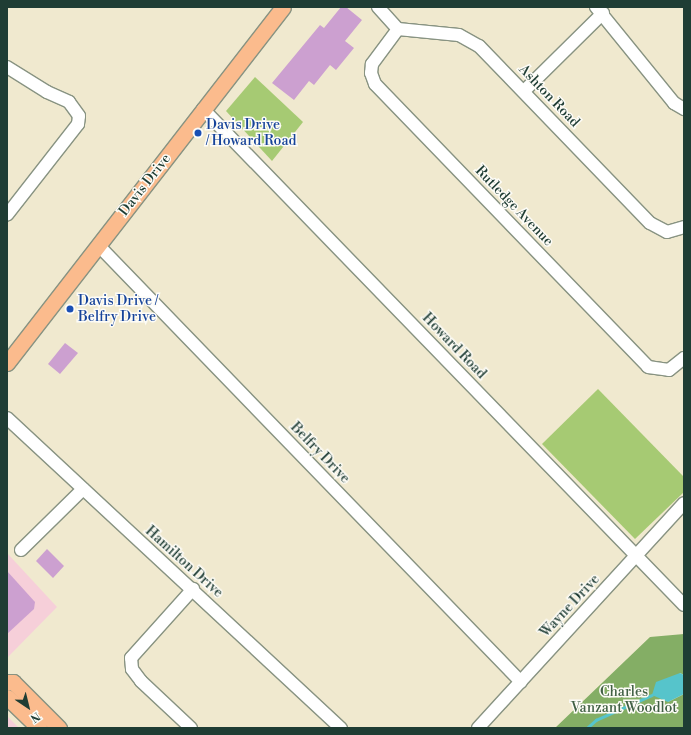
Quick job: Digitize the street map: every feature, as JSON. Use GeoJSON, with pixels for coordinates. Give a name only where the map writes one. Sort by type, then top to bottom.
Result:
{"type":"FeatureCollection","features":[{"type":"Feature","properties":{"kind":"main road","name":"Davis Drive"},"geometry":{"type":"LineString","coordinates":[[7,363],[202,109],[283,7]]}},
{"type":"Feature","properties":{"kind":"main road"},"geometry":{"type":"LineString","coordinates":[[7,682],[14,682],[40,723]]}},
{"type":"Feature","properties":{"kind":"main road"},"geometry":{"type":"LineString","coordinates":[[7,697],[40,723]]}},
{"type":"Feature","properties":{"kind":"street"},"geometry":{"type":"LineString","coordinates":[[378,7],[398,29]]}},
{"type":"Feature","properties":{"kind":"street"},"geometry":{"type":"LineString","coordinates":[[524,91],[600,10],[674,103],[684,109]]}},
{"type":"Feature","properties":{"kind":"street","name":"Ashton Road"},"geometry":{"type":"LineString","coordinates":[[398,29],[459,35],[479,46],[657,229],[667,232],[684,227]]}},
{"type":"Feature","properties":{"kind":"street","name":"Rutledge Avenue"},"geometry":{"type":"LineString","coordinates":[[398,29],[372,64],[371,73],[375,84],[648,367],[669,370],[684,358]]}},
{"type":"Feature","properties":{"kind":"street"},"geometry":{"type":"LineString","coordinates":[[7,67],[47,92],[69,102],[78,116],[78,124],[7,215]]}},
{"type":"Feature","properties":{"kind":"street","name":"Howard Road"},"geometry":{"type":"LineString","coordinates":[[202,109],[638,555],[684,605]]}},
{"type":"Feature","properties":{"kind":"street","name":"Belfry Drive"},"geometry":{"type":"LineString","coordinates":[[98,245],[521,682]]}},
{"type":"Feature","properties":{"kind":"street","name":"Hamilton Drive"},"geometry":{"type":"LineString","coordinates":[[7,418],[341,728]]}},
{"type":"Feature","properties":{"kind":"street"},"geometry":{"type":"LineString","coordinates":[[22,550],[83,489]]}},
{"type":"Feature","properties":{"kind":"street","name":"Wayne Drive"},"geometry":{"type":"LineString","coordinates":[[478,728],[684,503]]}},
{"type":"Feature","properties":{"kind":"street"},"geometry":{"type":"LineString","coordinates":[[191,728],[141,682],[132,669],[131,658],[193,589]]}},
{"type":"Feature","properties":{"kind":"shaded area"},"geometry":{"type":"Polygon","coordinates":[[[7,553],[57,607],[7,658],[7,553]]]}},
{"type":"Feature","properties":{"kind":"shaded area"},"geometry":{"type":"Polygon","coordinates":[[[7,716],[19,728],[7,728],[7,716]]]}},
{"type":"Feature","properties":{"kind":"green space"},"geometry":{"type":"Polygon","coordinates":[[[255,77],[303,122],[272,161],[226,111],[255,77]]]}},
{"type":"Feature","properties":{"kind":"green space"},"geometry":{"type":"Polygon","coordinates":[[[598,389],[684,477],[684,492],[635,539],[542,444],[598,389]]]}},
{"type":"Feature","properties":{"kind":"green space","name":"Charles Vanzant Woodlot"},"geometry":{"type":"Polygon","coordinates":[[[684,634],[684,675],[680,673],[668,702],[684,694],[684,728],[555,728],[650,637],[684,634]]]}},
{"type":"Feature","properties":{"kind":"water"},"geometry":{"type":"Polygon","coordinates":[[[680,673],[684,675],[684,694],[668,702],[652,695],[656,682],[680,673]]]}},
{"type":"Feature","properties":{"kind":"building"},"geometry":{"type":"Polygon","coordinates":[[[341,7],[346,7],[362,20],[345,41],[354,48],[336,70],[330,65],[314,85],[309,81],[294,100],[272,83],[320,25],[324,28],[341,7]]]}},
{"type":"Feature","properties":{"kind":"building"},"geometry":{"type":"Polygon","coordinates":[[[65,343],[78,353],[60,374],[48,364],[65,343]]]}},
{"type":"Feature","properties":{"kind":"building"},"geometry":{"type":"Polygon","coordinates":[[[47,549],[64,566],[53,578],[36,561],[47,549]]]}},
{"type":"Feature","properties":{"kind":"building"},"geometry":{"type":"Polygon","coordinates":[[[7,571],[35,602],[34,609],[7,634],[7,571]]]}},
{"type":"Feature","properties":{"kind":"waterway"},"geometry":{"type":"LineString","coordinates":[[587,728],[596,720],[652,695]]}},
{"type":"Feature","properties":{"kind":"place","name":"Davis Drive / Howard Road"},"geometry":{"type":"Point","coordinates":[198,133]}},
{"type":"Feature","properties":{"kind":"place","name":"Davis Drive / Belfry Drive"},"geometry":{"type":"Point","coordinates":[70,309]}}]}
